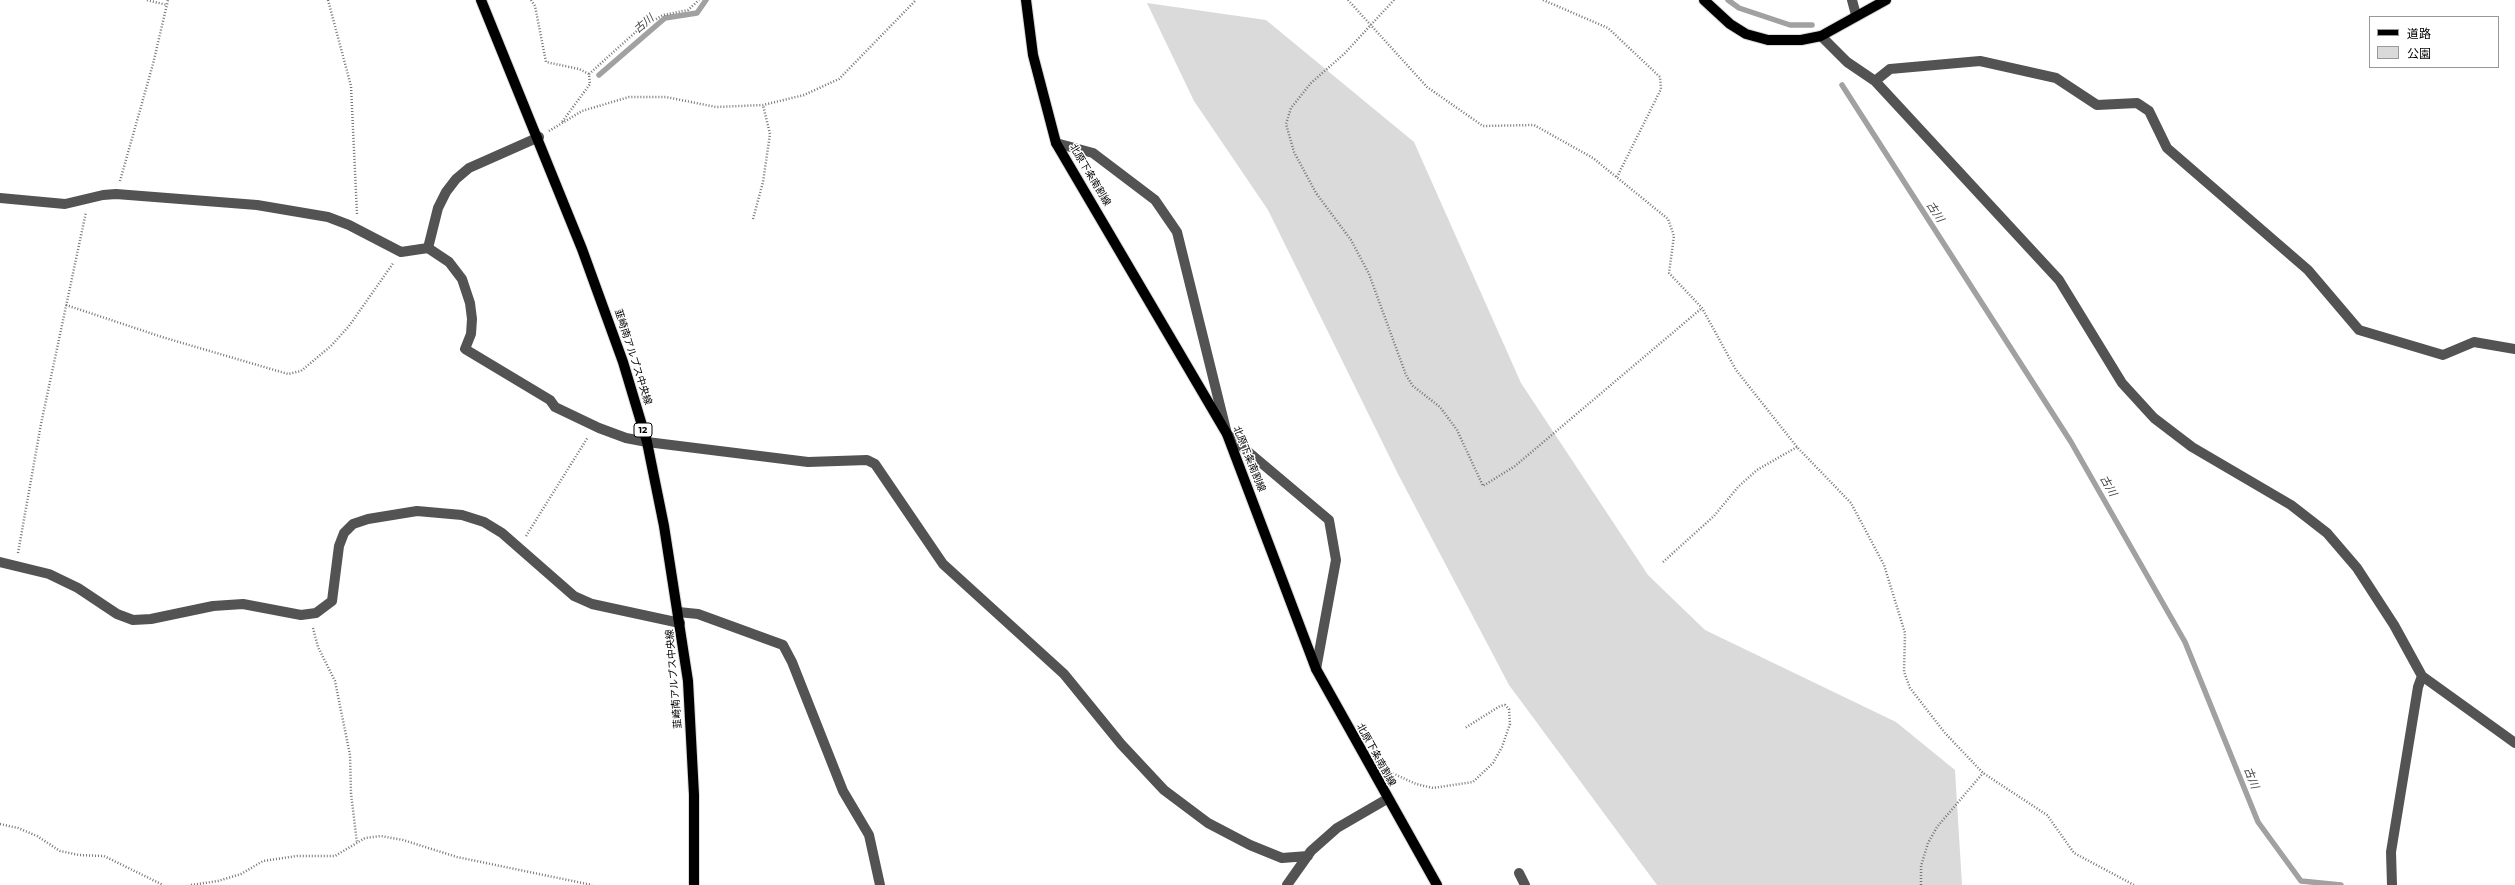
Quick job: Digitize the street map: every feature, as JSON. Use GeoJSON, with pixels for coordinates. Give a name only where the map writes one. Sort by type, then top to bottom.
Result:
{"type":"FeatureCollection","features":[{"type":"Feature","properties":{"kind":"main road","name":"韮崎南アルプス中央線"},"geometry":{"type":"LineString","coordinates":[[481,0],[539,137],[623,362],[647,442],[680,623],[688,681],[694,795],[694,885]]}},
{"type":"Feature","properties":{"kind":"main road","name":"北原下条南割線"},"geometry":{"type":"LineString","coordinates":[[1026,0],[1033,55],[1056,143],[1227,434],[1316,669],[1387,799],[1437,885]]}},
{"type":"Feature","properties":{"kind":"main road"},"geometry":{"type":"LineString","coordinates":[[1704,0],[1730,24],[1746,34],[1768,40],[1801,40],[1821,36],[1856,15],[1886,0]]}},
{"type":"Feature","properties":{"kind":"street"},"geometry":{"type":"LineString","coordinates":[[1852,0],[1856,15]]}},
{"type":"Feature","properties":{"kind":"street"},"geometry":{"type":"LineString","coordinates":[[1821,36],[1847,62],[1875,81],[2058,280],[2122,383],[2154,418],[2192,447],[2291,505],[2327,533],[2357,568],[2394,625],[2422,676],[2515,743]]}},
{"type":"Feature","properties":{"kind":"street"},"geometry":{"type":"LineString","coordinates":[[1875,81],[1890,69],[1980,61],[2056,78],[2097,105],[2137,103],[2149,111],[2167,148],[2308,270],[2359,330],[2443,355],[2474,342],[2515,349]]}},
{"type":"Feature","properties":{"kind":"street"},"geometry":{"type":"LineString","coordinates":[[428,248],[438,208],[446,192],[456,179],[469,168],[539,137]]}},
{"type":"Feature","properties":{"kind":"street"},"geometry":{"type":"LineString","coordinates":[[1056,143],[1093,153],[1155,200],[1176,232],[1227,434],[1329,520],[1336,560],[1316,669]]}},
{"type":"Feature","properties":{"kind":"street"},"geometry":{"type":"LineString","coordinates":[[0,198],[66,204],[89,198],[116,194],[257,205],[294,210],[328,217],[357,229],[401,252],[428,248],[449,262],[462,279],[470,303],[472,319],[471,334],[465,349],[550,400],[555,407],[594,426],[626,438],[647,442],[808,462],[867,460],[871,462],[943,564],[1064,674],[1120,744],[1164,790],[1208,823],[1250,846],[1282,858],[1308,856]]}},
{"type":"Feature","properties":{"kind":"street"},"geometry":{"type":"LineString","coordinates":[[0,562],[49,574],[72,585],[117,614],[133,620],[151,619],[213,606],[243,604],[301,615],[310,614],[328,606],[332,601],[339,546],[344,533],[353,524],[368,519],[417,512],[462,515],[484,522],[502,533],[574,596],[592,604],[680,623]]}},
{"type":"Feature","properties":{"kind":"street"},"geometry":{"type":"LineString","coordinates":[[678,612],[698,614],[783,644],[792,662],[843,790],[869,835],[880,885]]}},
{"type":"Feature","properties":{"kind":"street"},"geometry":{"type":"LineString","coordinates":[[2392,885],[2391,852],[2418,687],[2422,676]]}},
{"type":"Feature","properties":{"kind":"street"},"geometry":{"type":"LineString","coordinates":[[1288,885],[1308,856],[1337,828],[1387,799]]}},
{"type":"Feature","properties":{"kind":"street"},"geometry":{"type":"LineString","coordinates":[[1519,873],[1525,885]]}},
{"type":"Feature","properties":{"kind":"path"},"geometry":{"type":"LineString","coordinates":[[147,0],[166,5]]}},
{"type":"Feature","properties":{"kind":"path"},"geometry":{"type":"LineString","coordinates":[[116,194],[153,64],[168,0]]}},
{"type":"Feature","properties":{"kind":"path"},"geometry":{"type":"LineString","coordinates":[[328,0],[351,86],[357,229]]}},
{"type":"Feature","properties":{"kind":"path"},"geometry":{"type":"LineString","coordinates":[[531,0],[534,6],[546,62],[579,69],[589,74]]}},
{"type":"Feature","properties":{"kind":"path"},"geometry":{"type":"LineString","coordinates":[[589,74],[639,29],[663,15],[688,10],[699,0]]}},
{"type":"Feature","properties":{"kind":"path"},"geometry":{"type":"LineString","coordinates":[[539,137],[582,111],[629,97],[666,97],[716,107],[763,106],[804,94],[839,79],[916,0]]}},
{"type":"Feature","properties":{"kind":"path"},"geometry":{"type":"LineString","coordinates":[[1348,0],[1373,25],[1427,87],[1483,126],[1534,125],[1593,158],[1668,219],[1674,236],[1669,273],[1702,308],[1736,370],[1797,446],[1850,503],[1884,565],[1905,633],[1904,672],[1910,688],[1945,733],[1983,774],[2047,815],[2074,853],[2134,885]]}},
{"type":"Feature","properties":{"kind":"path"},"geometry":{"type":"LineString","coordinates":[[1394,0],[1373,25],[1311,83],[1291,108],[1286,124],[1294,152],[1316,194],[1351,240],[1369,274],[1406,375],[1413,386],[1440,407],[1457,430],[1484,486],[1515,466],[1702,308]]}},
{"type":"Feature","properties":{"kind":"path"},"geometry":{"type":"LineString","coordinates":[[1543,0],[1608,28],[1660,76],[1661,89],[1617,177]]}},
{"type":"Feature","properties":{"kind":"path"},"geometry":{"type":"LineString","coordinates":[[561,124],[590,84],[589,74]]}},
{"type":"Feature","properties":{"kind":"path"},"geometry":{"type":"LineString","coordinates":[[753,218],[763,182],[770,134],[763,106]]}},
{"type":"Feature","properties":{"kind":"path"},"geometry":{"type":"LineString","coordinates":[[16,565],[41,424],[89,198]]}},
{"type":"Feature","properties":{"kind":"path"},"geometry":{"type":"LineString","coordinates":[[66,305],[162,337],[288,374],[301,371],[331,346],[349,326],[401,252]]}},
{"type":"Feature","properties":{"kind":"path"},"geometry":{"type":"LineString","coordinates":[[518,548],[594,426]]}},
{"type":"Feature","properties":{"kind":"path"},"geometry":{"type":"LineString","coordinates":[[1663,562],[1714,516],[1738,487],[1757,470],[1797,446]]}},
{"type":"Feature","properties":{"kind":"path"},"geometry":{"type":"LineString","coordinates":[[310,614],[318,647],[335,682],[350,755],[351,793],[357,843]]}},
{"type":"Feature","properties":{"kind":"path"},"geometry":{"type":"LineString","coordinates":[[1367,763],[1416,784],[1433,788],[1473,782],[1493,763],[1502,747],[1510,724],[1509,709],[1505,705],[1500,706],[1465,728]]}},
{"type":"Feature","properties":{"kind":"path"},"geometry":{"type":"LineString","coordinates":[[1921,885],[1921,866],[1928,843],[1937,828],[1983,774]]}},
{"type":"Feature","properties":{"kind":"path"},"geometry":{"type":"LineString","coordinates":[[0,824],[24,831],[60,851],[79,855],[104,856],[163,885]]}},
{"type":"Feature","properties":{"kind":"path"},"geometry":{"type":"LineString","coordinates":[[191,885],[218,881],[241,874],[263,861],[297,856],[335,856],[365,838],[381,836],[403,840],[456,857],[592,885]]}},
{"type":"Feature","properties":{"kind":"green space"},"geometry":{"type":"Polygon","coordinates":[[[1147,3],[1266,20],[1414,142],[1521,383],[1648,575],[1705,630],[1896,722],[1955,770],[1962,885],[1657,885],[1509,685],[1398,474],[1268,210],[1194,101],[1147,3]]]}},
{"type":"Feature","properties":{"kind":"waterway","name":"古川"},"geometry":{"type":"LineString","coordinates":[[599,75],[665,18],[697,13],[706,0]]}},
{"type":"Feature","properties":{"kind":"waterway","name":"古川"},"geometry":{"type":"LineString","coordinates":[[1728,0],[1739,8],[1790,25],[1812,25]]}},
{"type":"Feature","properties":{"kind":"waterway","name":"古川"},"geometry":{"type":"LineString","coordinates":[[1842,85],[2071,442],[2185,642],[2258,822],[2301,881],[2341,885]]}}]}
